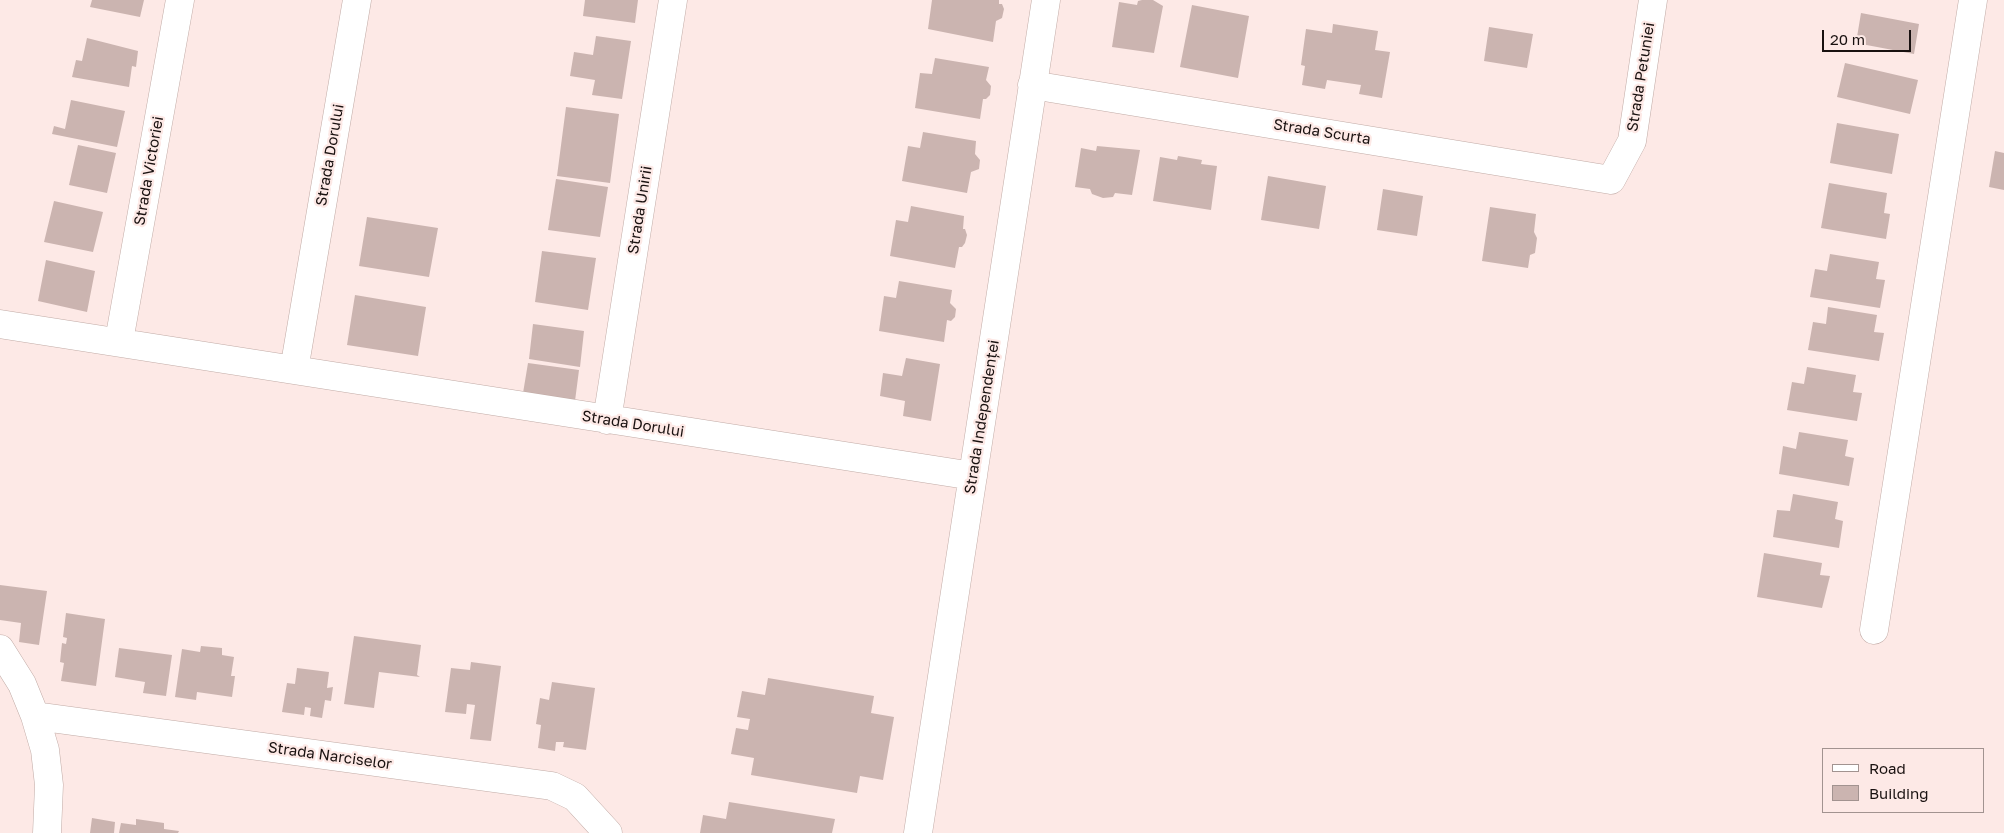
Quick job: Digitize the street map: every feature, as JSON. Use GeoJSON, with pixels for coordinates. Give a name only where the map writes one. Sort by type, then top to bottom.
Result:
{"type":"FeatureCollection","features":[{"type":"Feature","properties":{"kind":"street","name":"Strada Victoriei"},"geometry":{"type":"LineString","coordinates":[[118,341],[180,0]]}},
{"type":"Feature","properties":{"kind":"street","name":"Strada Dorului"},"geometry":{"type":"LineString","coordinates":[[294,370],[357,0]]}},
{"type":"Feature","properties":{"kind":"street","name":"Strada Unirii"},"geometry":{"type":"LineString","coordinates":[[607,420],[673,0]]}},
{"type":"Feature","properties":{"kind":"street","name":"Strada Independenței"},"geometry":{"type":"LineString","coordinates":[[918,833],[1046,0]]}},
{"type":"Feature","properties":{"kind":"street","name":"Strada Petuniei"},"geometry":{"type":"LineString","coordinates":[[1612,180],[1632,141],[1653,0]]}},
{"type":"Feature","properties":{"kind":"street"},"geometry":{"type":"LineString","coordinates":[[1874,630],[1973,0]]}},
{"type":"Feature","properties":{"kind":"street","name":"Strada Scurta"},"geometry":{"type":"LineString","coordinates":[[1032,84],[1612,180]]}},
{"type":"Feature","properties":{"kind":"street","name":"Strada Dorului"},"geometry":{"type":"LineString","coordinates":[[0,324],[973,476]]}},
{"type":"Feature","properties":{"kind":"street"},"geometry":{"type":"LineString","coordinates":[[0,649],[22,684],[35,716],[44,750],[49,785],[47,833]]}},
{"type":"Feature","properties":{"kind":"street","name":"Strada Narciselor"},"geometry":{"type":"LineString","coordinates":[[35,716],[552,786],[574,797],[608,833]]}},
{"type":"Feature","properties":{"kind":"building"},"geometry":{"type":"Polygon","coordinates":[[[92,0],[144,0],[140,17],[90,7],[92,0]]]}},
{"type":"Feature","properties":{"kind":"building"},"geometry":{"type":"Polygon","coordinates":[[[585,0],[638,0],[635,23],[583,16],[585,0]]]}},
{"type":"Feature","properties":{"kind":"building"},"geometry":{"type":"Polygon","coordinates":[[[932,0],[999,0],[999,4],[1002,4],[1004,9],[1002,18],[996,21],[993,42],[928,29],[932,0]]]}},
{"type":"Feature","properties":{"kind":"building"},"geometry":{"type":"Polygon","coordinates":[[[1153,0],[1163,6],[1154,53],[1112,47],[1119,2],[1137,5],[1138,1],[1153,0]]]}},
{"type":"Feature","properties":{"kind":"building"},"geometry":{"type":"Polygon","coordinates":[[[1192,5],[1249,16],[1238,78],[1180,67],[1192,5]]]}},
{"type":"Feature","properties":{"kind":"building"},"geometry":{"type":"Polygon","coordinates":[[[1861,13],[1919,24],[1914,54],[1856,43],[1861,13]]]}},
{"type":"Feature","properties":{"kind":"building"},"geometry":{"type":"Polygon","coordinates":[[[1333,24],[1378,31],[1375,50],[1390,52],[1382,98],[1359,94],[1361,85],[1327,80],[1325,89],[1302,85],[1305,66],[1301,65],[1306,29],[1332,33],[1333,24]]]}},
{"type":"Feature","properties":{"kind":"building"},"geometry":{"type":"Polygon","coordinates":[[[1489,27],[1533,34],[1527,68],[1484,61],[1489,27]]]}},
{"type":"Feature","properties":{"kind":"building"},"geometry":{"type":"Polygon","coordinates":[[[596,36],[631,41],[622,99],[592,95],[595,80],[570,76],[574,52],[593,55],[596,36]]]}},
{"type":"Feature","properties":{"kind":"building"},"geometry":{"type":"Polygon","coordinates":[[[87,38],[138,51],[136,67],[132,66],[129,87],[72,77],[76,60],[82,61],[87,38]]]}},
{"type":"Feature","properties":{"kind":"building"},"geometry":{"type":"Polygon","coordinates":[[[935,58],[989,67],[986,80],[991,86],[990,95],[983,99],[980,119],[915,108],[920,73],[932,74],[935,58]]]}},
{"type":"Feature","properties":{"kind":"building"},"geometry":{"type":"Polygon","coordinates":[[[1845,63],[1918,80],[1910,114],[1837,97],[1845,63]]]}},
{"type":"Feature","properties":{"kind":"building"},"geometry":{"type":"Polygon","coordinates":[[[71,100],[125,111],[117,147],[52,134],[54,126],[65,129],[71,100]]]}},
{"type":"Feature","properties":{"kind":"building"},"geometry":{"type":"Polygon","coordinates":[[[566,107],[619,114],[610,183],[557,176],[566,107]]]}},
{"type":"Feature","properties":{"kind":"building"},"geometry":{"type":"Polygon","coordinates":[[[1837,123],[1899,134],[1892,174],[1830,163],[1837,123]]]}},
{"type":"Feature","properties":{"kind":"building"},"geometry":{"type":"Polygon","coordinates":[[[923,132],[976,141],[975,154],[980,160],[979,169],[971,172],[967,193],[902,181],[908,146],[920,148],[923,132]]]}},
{"type":"Feature","properties":{"kind":"building"},"geometry":{"type":"Polygon","coordinates":[[[78,145],[116,153],[107,193],[69,185],[78,145]]]}},
{"type":"Feature","properties":{"kind":"building"},"geometry":{"type":"Polygon","coordinates":[[[1097,146],[1140,150],[1132,195],[1115,193],[1113,197],[1103,198],[1092,194],[1090,189],[1075,187],[1081,148],[1096,151],[1097,146]]]}},
{"type":"Feature","properties":{"kind":"building"},"geometry":{"type":"Polygon","coordinates":[[[1995,151],[2004,153],[2004,190],[1989,187],[1995,151]]]}},
{"type":"Feature","properties":{"kind":"building"},"geometry":{"type":"Polygon","coordinates":[[[1178,156],[1202,160],[1201,164],[1217,166],[1211,210],[1153,201],[1160,157],[1177,160],[1178,156]]]}},
{"type":"Feature","properties":{"kind":"building"},"geometry":{"type":"Polygon","coordinates":[[[1268,176],[1326,186],[1319,229],[1261,220],[1268,176]]]}},
{"type":"Feature","properties":{"kind":"building"},"geometry":{"type":"Polygon","coordinates":[[[556,179],[608,187],[600,237],[548,230],[556,179]]]}},
{"type":"Feature","properties":{"kind":"building"},"geometry":{"type":"Polygon","coordinates":[[[1829,183],[1887,193],[1884,213],[1890,214],[1886,239],[1821,228],[1829,183]]]}},
{"type":"Feature","properties":{"kind":"building"},"geometry":{"type":"Polygon","coordinates":[[[1383,189],[1423,196],[1417,236],[1377,230],[1383,189]]]}},
{"type":"Feature","properties":{"kind":"building"},"geometry":{"type":"Polygon","coordinates":[[[54,201],[103,212],[93,252],[44,242],[54,201]]]}},
{"type":"Feature","properties":{"kind":"building"},"geometry":{"type":"Polygon","coordinates":[[[911,206],[964,216],[963,229],[965,229],[967,235],[965,243],[962,247],[959,247],[955,268],[890,256],[896,220],[908,222],[911,206]]]}},
{"type":"Feature","properties":{"kind":"building"},"geometry":{"type":"Polygon","coordinates":[[[1490,207],[1536,214],[1534,232],[1537,238],[1535,253],[1530,255],[1528,268],[1482,261],[1490,207]]]}},
{"type":"Feature","properties":{"kind":"building"},"geometry":{"type":"Polygon","coordinates":[[[367,217],[438,228],[429,277],[359,266],[367,217]]]}},
{"type":"Feature","properties":{"kind":"building"},"geometry":{"type":"Polygon","coordinates":[[[542,251],[596,258],[588,310],[535,302],[542,251]]]}},
{"type":"Feature","properties":{"kind":"building"},"geometry":{"type":"Polygon","coordinates":[[[1830,254],[1879,262],[1876,279],[1885,280],[1880,308],[1810,297],[1815,269],[1827,271],[1830,254]]]}},
{"type":"Feature","properties":{"kind":"building"},"geometry":{"type":"Polygon","coordinates":[[[46,260],[95,271],[87,312],[38,301],[46,260]]]}},
{"type":"Feature","properties":{"kind":"building"},"geometry":{"type":"Polygon","coordinates":[[[899,281],[952,290],[950,303],[956,309],[955,317],[951,321],[947,320],[944,342],[879,331],[884,296],[896,298],[899,281]]]}},
{"type":"Feature","properties":{"kind":"building"},"geometry":{"type":"Polygon","coordinates":[[[355,295],[426,307],[418,356],[347,345],[355,295]]]}},
{"type":"Feature","properties":{"kind":"building"},"geometry":{"type":"Polygon","coordinates":[[[1828,307],[1877,315],[1874,332],[1884,333],[1879,361],[1808,350],[1813,322],[1826,324],[1828,307]]]}},
{"type":"Feature","properties":{"kind":"building"},"geometry":{"type":"Polygon","coordinates":[[[533,324],[584,331],[580,367],[529,359],[533,324]]]}},
{"type":"Feature","properties":{"kind":"building"},"geometry":{"type":"Polygon","coordinates":[[[906,358],[940,364],[931,421],[903,416],[905,401],[880,396],[883,373],[902,376],[906,358]]]}},
{"type":"Feature","properties":{"kind":"building"},"geometry":{"type":"Polygon","coordinates":[[[528,363],[579,370],[575,401],[523,393],[528,363]]]}},
{"type":"Feature","properties":{"kind":"building"},"geometry":{"type":"Polygon","coordinates":[[[1807,367],[1856,375],[1853,392],[1862,393],[1857,421],[1787,410],[1792,382],[1804,384],[1807,367]]]}},
{"type":"Feature","properties":{"kind":"building"},"geometry":{"type":"Polygon","coordinates":[[[1799,432],[1848,440],[1845,456],[1854,458],[1849,486],[1779,474],[1783,446],[1796,449],[1799,432]]]}},
{"type":"Feature","properties":{"kind":"building"},"geometry":{"type":"Polygon","coordinates":[[[1793,494],[1838,502],[1835,519],[1843,521],[1839,548],[1773,537],[1777,510],[1790,511],[1793,494]]]}},
{"type":"Feature","properties":{"kind":"building"},"geometry":{"type":"Polygon","coordinates":[[[1764,553],[1822,563],[1820,575],[1830,576],[1822,608],[1757,597],[1764,553]]]}},
{"type":"Feature","properties":{"kind":"building"},"geometry":{"type":"Polygon","coordinates":[[[0,585],[47,591],[39,645],[19,642],[21,623],[0,620],[0,585]]]}},
{"type":"Feature","properties":{"kind":"building"},"geometry":{"type":"Polygon","coordinates":[[[66,613],[105,619],[96,686],[61,681],[64,663],[60,662],[62,643],[66,644],[67,638],[63,637],[66,613]]]}},
{"type":"Feature","properties":{"kind":"building"},"geometry":{"type":"Polygon","coordinates":[[[354,636],[421,645],[417,675],[420,677],[379,672],[374,708],[344,704],[354,636]]]}},
{"type":"Feature","properties":{"kind":"building"},"geometry":{"type":"Polygon","coordinates":[[[201,646],[222,648],[222,655],[234,657],[231,676],[235,676],[232,697],[197,692],[196,700],[175,697],[182,649],[200,652],[201,646]]]}},
{"type":"Feature","properties":{"kind":"building"},"geometry":{"type":"Polygon","coordinates":[[[119,648],[172,655],[166,696],[143,693],[145,682],[115,677],[119,648]]]}},
{"type":"Feature","properties":{"kind":"building"},"geometry":{"type":"Polygon","coordinates":[[[471,662],[501,666],[491,741],[470,739],[475,705],[467,704],[466,714],[445,712],[451,668],[470,670],[471,662]]]}},
{"type":"Feature","properties":{"kind":"building"},"geometry":{"type":"Polygon","coordinates":[[[297,668],[329,672],[327,688],[333,687],[331,701],[325,700],[322,718],[310,716],[311,708],[305,707],[304,715],[282,712],[287,683],[295,684],[297,668]]]}},
{"type":"Feature","properties":{"kind":"building"},"geometry":{"type":"Polygon","coordinates":[[[768,678],[874,696],[871,713],[894,717],[883,780],[860,776],[857,793],[751,775],[754,758],[731,754],[736,728],[748,730],[750,719],[737,717],[742,691],[765,695],[768,678]]]}},
{"type":"Feature","properties":{"kind":"building"},"geometry":{"type":"Polygon","coordinates":[[[552,682],[595,688],[586,750],[563,747],[564,742],[556,742],[555,751],[538,748],[541,725],[536,724],[540,698],[549,700],[552,682]]]}},
{"type":"Feature","properties":{"kind":"building"},"geometry":{"type":"Polygon","coordinates":[[[729,802],[835,819],[832,833],[700,833],[703,815],[726,819],[729,802]]]}},
{"type":"Feature","properties":{"kind":"building"},"geometry":{"type":"Polygon","coordinates":[[[92,818],[115,822],[114,833],[90,833],[92,818]]]}},
{"type":"Feature","properties":{"kind":"building"},"geometry":{"type":"Polygon","coordinates":[[[136,819],[164,823],[164,829],[179,831],[178,833],[119,833],[121,823],[136,825],[136,819]]]}}]}
